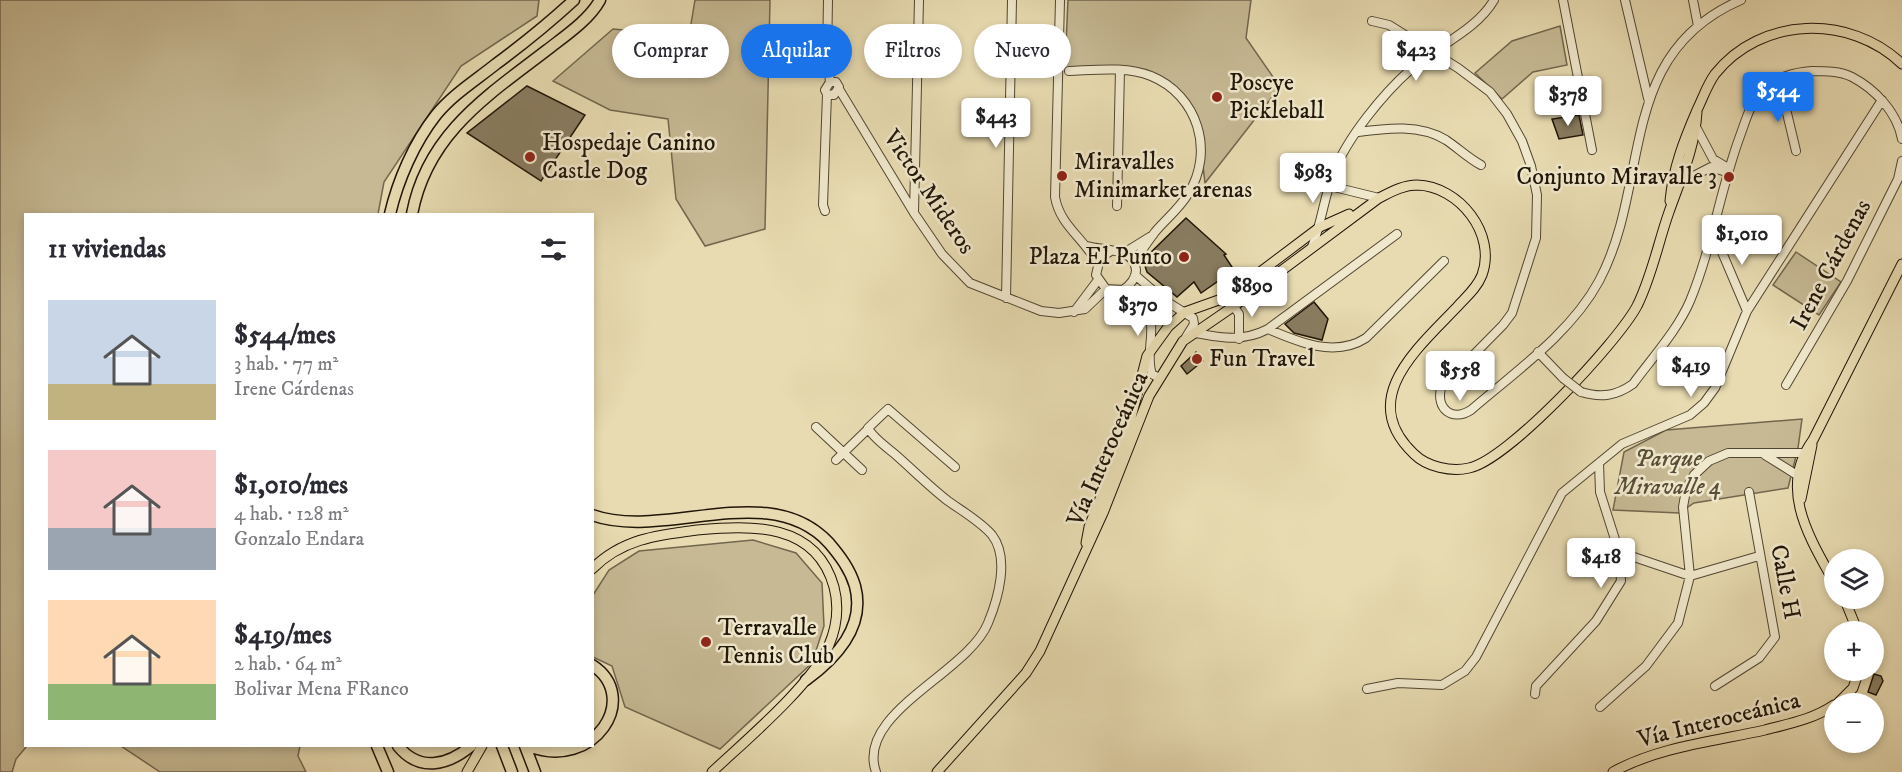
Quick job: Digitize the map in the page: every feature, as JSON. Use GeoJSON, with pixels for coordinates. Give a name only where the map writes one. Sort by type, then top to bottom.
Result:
{"type":"FeatureCollection","features":[{"type":"Feature","properties":{"kind":"highway"},"geometry":{"type":"LineString","coordinates":[[390,213],[396,190],[411,155],[436,114],[463,90],[541,31],[574,0]]}},
{"type":"Feature","properties":{"kind":"highway"},"geometry":{"type":"LineString","coordinates":[[414,213],[415,201],[437,149],[453,127],[567,34],[600,0]]}},
{"type":"Feature","properties":{"kind":"highway"},"geometry":{"type":"LineString","coordinates":[[594,515],[632,522],[771,514],[800,522],[825,539],[845,564],[853,581],[858,602],[853,625],[843,646],[828,664],[806,681]]}},
{"type":"Feature","properties":{"kind":"highway"},"geometry":{"type":"LineString","coordinates":[[594,667],[605,677],[612,703],[610,724],[602,746]]}},
{"type":"Feature","properties":{"kind":"highway"},"geometry":{"type":"LineString","coordinates":[[377,747],[387,772]]}},
{"type":"Feature","properties":{"kind":"highway"},"geometry":{"type":"LineString","coordinates":[[399,747],[411,760],[430,766],[453,759],[470,747]]}},
{"type":"Feature","properties":{"kind":"highway"},"geometry":{"type":"LineString","coordinates":[[527,747],[536,772]]}},
{"type":"Feature","properties":{"kind":"highway"},"geometry":{"type":"LineString","coordinates":[[528,747],[549,762]]}},
{"type":"Feature","properties":{"kind":"highway"},"geometry":{"type":"LineString","coordinates":[[503,749],[505,772]]}},
{"type":"Feature","properties":{"kind":"highway"},"geometry":{"type":"LineString","coordinates":[[503,749],[512,772]]}},
{"type":"Feature","properties":{"kind":"main road","name":"Vía Interoceánica"},"geometry":{"type":"LineString","coordinates":[[1670,210],[1674,173],[1683,138],[1708,85],[1728,60],[1757,41],[1780,32],[1820,27],[1839,30],[1857,35],[1880,47],[1902,64]]}},
{"type":"Feature","properties":{"kind":"main road","name":"Vía Interoceánica"},"geometry":{"type":"LineString","coordinates":[[1085,548],[1089,527],[1129,425],[1147,356],[1168,327],[1185,312],[1227,297],[1320,227],[1403,187],[1414,185],[1441,191],[1464,207],[1483,238],[1485,264],[1475,287],[1409,358],[1393,385],[1390,403],[1392,422],[1400,438],[1415,456],[1433,465],[1452,470],[1471,468],[1500,452],[1556,402],[1616,336],[1635,309],[1647,284],[1670,210],[1682,182],[1696,127],[1697,112]]}},
{"type":"Feature","properties":{"kind":"main road","name":"Vía Interoceánica"},"geometry":{"type":"LineString","coordinates":[[937,772],[1026,673],[1040,651],[1085,548],[1103,513],[1149,396],[1184,340],[1234,306],[1362,208]]}},
{"type":"Feature","properties":{"kind":"main road"},"geometry":{"type":"LineString","coordinates":[[1824,563],[1806,528],[1800,509],[1796,495],[1797,475],[1803,453],[1813,440],[1902,264]]}},
{"type":"Feature","properties":{"kind":"main road"},"geometry":{"type":"LineString","coordinates":[[1800,509],[1813,440]]}},
{"type":"Feature","properties":{"kind":"main road"},"geometry":{"type":"LineString","coordinates":[[594,567],[605,556],[623,545],[666,534],[757,528],[772,529],[801,541],[826,566],[837,604],[837,616],[830,644],[806,681],[712,772]]}},
{"type":"Feature","properties":{"kind":"main road","name":"Vía Interoceánica"},"geometry":{"type":"LineString","coordinates":[[1613,772],[1630,763],[1653,756],[1781,726],[1824,711]]}},
{"type":"Feature","properties":{"kind":"main road"},"geometry":{"type":"LineString","coordinates":[[467,772],[481,747]]}},
{"type":"Feature","properties":{"kind":"street"},"geometry":{"type":"LineString","coordinates":[[825,211],[823,204],[827,94],[825,88],[830,82],[827,57],[828,0]]}},
{"type":"Feature","properties":{"kind":"street"},"geometry":{"type":"LineString","coordinates":[[914,213],[919,0]]}},
{"type":"Feature","properties":{"kind":"street"},"geometry":{"type":"LineString","coordinates":[[1006,298],[1012,0]]}},
{"type":"Feature","properties":{"kind":"street"},"geometry":{"type":"LineString","coordinates":[[1060,0],[1055,197],[1064,222],[1087,246],[1097,263],[1098,280],[1106,289],[1123,290],[1148,312],[1151,327],[1147,356],[1152,374],[1159,378]]}},
{"type":"Feature","properties":{"kind":"street"},"geometry":{"type":"LineString","coordinates":[[1312,247],[1339,161],[1358,132],[1391,90],[1431,52],[1479,17],[1494,0]]}},
{"type":"Feature","properties":{"kind":"street"},"geometry":{"type":"LineString","coordinates":[[1563,0],[1592,150]]}},
{"type":"Feature","properties":{"kind":"street"},"geometry":{"type":"LineString","coordinates":[[1625,0],[1648,98]]}},
{"type":"Feature","properties":{"kind":"street"},"geometry":{"type":"LineString","coordinates":[[1693,0],[1698,26]]}},
{"type":"Feature","properties":{"kind":"street"},"geometry":{"type":"LineString","coordinates":[[1372,21],[1389,25],[1476,80],[1490,92],[1507,114],[1522,141],[1532,166],[1537,205],[1536,238],[1512,313],[1503,325],[1446,381],[1439,398],[1441,406],[1455,416],[1463,416],[1538,352],[1583,307],[1605,267],[1628,190],[1648,98],[1667,62],[1698,26],[1741,0]]}},
{"type":"Feature","properties":{"kind":"street"},"geometry":{"type":"LineString","coordinates":[[1116,206],[1120,69]]}},
{"type":"Feature","properties":{"kind":"street"},"geometry":{"type":"LineString","coordinates":[[1071,71],[1120,69],[1150,76],[1177,90],[1198,123],[1203,157],[1189,194],[1153,235],[1134,262],[1133,281],[1123,290]]}},
{"type":"Feature","properties":{"kind":"street"},"geometry":{"type":"LineString","coordinates":[[1538,352],[1563,378],[1581,392],[1604,396],[1623,391],[1633,384],[1684,314],[1713,231],[1727,170],[1750,108],[1760,92],[1781,78],[1808,72],[1825,71],[1846,74],[1864,84],[1881,100],[1896,121],[1902,139]]}},
{"type":"Feature","properties":{"kind":"street","name":"Victor Mideros"},"geometry":{"type":"LineString","coordinates":[[830,82],[836,82],[897,188],[942,254],[970,283],[1041,311],[1074,312]]}},
{"type":"Feature","properties":{"kind":"street"},"geometry":{"type":"LineString","coordinates":[[827,94],[834,95],[839,89]]}},
{"type":"Feature","properties":{"kind":"street"},"geometry":{"type":"LineString","coordinates":[[1760,92],[1786,109],[1796,151]]}},
{"type":"Feature","properties":{"kind":"street"},"geometry":{"type":"LineString","coordinates":[[1367,689],[1398,683],[1442,685],[1465,671],[1476,657],[1558,500],[1567,488],[1622,444],[1690,415],[1704,403],[1715,388],[1747,311],[1881,100]]}},
{"type":"Feature","properties":{"kind":"street"},"geometry":{"type":"LineString","coordinates":[[1696,127],[1713,159],[1727,170]]}},
{"type":"Feature","properties":{"kind":"street"},"geometry":{"type":"LineString","coordinates":[[1358,132],[1386,128],[1429,133],[1447,140],[1481,165]]}},
{"type":"Feature","properties":{"kind":"street","name":"Irene Cárdenas"},"geometry":{"type":"LineString","coordinates":[[1786,385],[1847,281],[1898,179],[1902,160]]}},
{"type":"Feature","properties":{"kind":"street"},"geometry":{"type":"LineString","coordinates":[[1682,182],[1711,167],[1727,170]]}},
{"type":"Feature","properties":{"kind":"street"},"geometry":{"type":"LineString","coordinates":[[897,188],[906,189],[913,182]]}},
{"type":"Feature","properties":{"kind":"street"},"geometry":{"type":"LineString","coordinates":[[1330,186],[1379,198]]}},
{"type":"Feature","properties":{"kind":"street"},"geometry":{"type":"LineString","coordinates":[[1713,231],[1747,311]]}},
{"type":"Feature","properties":{"kind":"street"},"geometry":{"type":"LineString","coordinates":[[1195,333],[1239,339],[1268,329],[1397,234]]}},
{"type":"Feature","properties":{"kind":"street"},"geometry":{"type":"LineString","coordinates":[[1124,253],[1153,235]]}},
{"type":"Feature","properties":{"kind":"street"},"geometry":{"type":"LineString","coordinates":[[1087,246],[1124,253],[1134,262]]}},
{"type":"Feature","properties":{"kind":"street"},"geometry":{"type":"LineString","coordinates":[[1097,263],[1112,251]]}},
{"type":"Feature","properties":{"kind":"street"},"geometry":{"type":"LineString","coordinates":[[1268,329],[1308,345],[1340,348],[1356,345],[1366,338],[1444,261]]}},
{"type":"Feature","properties":{"kind":"street"},"geometry":{"type":"LineString","coordinates":[[1135,275],[1164,300],[1193,318],[1194,324],[1184,340]]}},
{"type":"Feature","properties":{"kind":"street"},"geometry":{"type":"LineString","coordinates":[[1074,312],[1098,280]]}},
{"type":"Feature","properties":{"kind":"street"},"geometry":{"type":"LineString","coordinates":[[1074,312],[1089,306],[1106,289]]}},
{"type":"Feature","properties":{"kind":"street"},"geometry":{"type":"LineString","coordinates":[[1227,297],[1239,314],[1239,339]]}},
{"type":"Feature","properties":{"kind":"street"},"geometry":{"type":"LineString","coordinates":[[836,460],[888,409],[955,467]]}},
{"type":"Feature","properties":{"kind":"street"},"geometry":{"type":"LineString","coordinates":[[816,427],[862,470]]}},
{"type":"Feature","properties":{"kind":"street"},"geometry":{"type":"LineString","coordinates":[[868,429],[939,494],[992,536],[998,551],[1000,576],[994,607],[981,636],[952,666],[881,728],[874,747],[873,760],[876,772]]}},
{"type":"Feature","properties":{"kind":"street"},"geometry":{"type":"LineString","coordinates":[[1600,707],[1646,666],[1677,623],[1690,576],[1683,507],[1686,490],[1694,475],[1709,461],[1728,453],[1747,451],[1765,455],[1803,453]]}},
{"type":"Feature","properties":{"kind":"street"},"geometry":{"type":"LineString","coordinates":[[1765,455],[1797,475]]}},
{"type":"Feature","properties":{"kind":"street"},"geometry":{"type":"LineString","coordinates":[[1535,694],[1536,686],[1596,621],[1621,581],[1619,552],[1600,492],[1599,463]]}},
{"type":"Feature","properties":{"kind":"street","name":"Calle H"},"geometry":{"type":"LineString","coordinates":[[1715,686],[1759,658],[1775,637],[1749,492]]}},
{"type":"Feature","properties":{"kind":"street"},"geometry":{"type":"LineString","coordinates":[[1619,552],[1690,576],[1759,556]]}},
{"type":"Feature","properties":{"kind":"green space"},"geometry":{"type":"Polygon","coordinates":[[[0,0],[539,0],[537,16],[461,66],[384,182],[378,213],[24,213],[24,747],[26,747],[16,759],[12,772],[0,772],[0,0]]]}},
{"type":"Feature","properties":{"kind":"green space"},"geometry":{"type":"Polygon","coordinates":[[[695,0],[770,0],[769,24],[741,24],[741,78],[768,78],[765,229],[705,246],[676,199],[668,119],[610,110],[553,81],[612,30],[612,78],[729,78],[729,24],[691,24],[695,0]]]}},
{"type":"Feature","properties":{"kind":"green space"},"geometry":{"type":"Polygon","coordinates":[[[1068,0],[1251,0],[1246,38],[1280,87],[1205,183],[1198,124],[1179,93],[1152,76],[1120,68],[1071,68],[1071,24],[1067,24],[1068,0]]]}},
{"type":"Feature","properties":{"kind":"green space"},"geometry":{"type":"Polygon","coordinates":[[[1560,26],[1567,65],[1533,72],[1502,99],[1475,73],[1512,41],[1560,26]]]}},
{"type":"Feature","properties":{"kind":"green space"},"geometry":{"type":"Polygon","coordinates":[[[1796,252],[1841,282],[1819,315],[1773,285],[1796,252]]]}},
{"type":"Feature","properties":{"kind":"green space","name":"Parque Miravalle 4"},"geometry":{"type":"Polygon","coordinates":[[[1802,419],[1798,448],[1788,488],[1694,503],[1679,513],[1613,510],[1624,452],[1666,430],[1802,419]]]}},
{"type":"Feature","properties":{"kind":"green space","name":"Terravalle Tennis Club"},"geometry":{"type":"Polygon","coordinates":[[[753,540],[796,553],[822,583],[824,626],[812,663],[720,749],[625,707],[612,666],[594,657],[594,593],[609,570],[639,551],[753,540]]]}},
{"type":"Feature","properties":{"kind":"green space"},"geometry":{"type":"Polygon","coordinates":[[[122,747],[300,747],[298,756],[306,772],[160,772],[122,747]]]}},
{"type":"Feature","properties":{"kind":"building","name":"Hospedaje Canino Castle Dog"},"geometry":{"type":"Polygon","coordinates":[[[527,86],[585,115],[541,181],[467,133],[527,86]]]}},
{"type":"Feature","properties":{"kind":"building"},"geometry":{"type":"Polygon","coordinates":[[[1579,115],[1583,135],[1559,139],[1552,119],[1579,115]]]}},
{"type":"Feature","properties":{"kind":"building","name":"Plaza El Punto"},"geometry":{"type":"Polygon","coordinates":[[[1186,218],[1226,254],[1224,255],[1234,270],[1201,293],[1194,282],[1177,297],[1147,272],[1143,260],[1186,218]]]}},
{"type":"Feature","properties":{"kind":"building"},"geometry":{"type":"Polygon","coordinates":[[[1314,302],[1328,319],[1322,340],[1294,333],[1285,324],[1314,302]]]}},
{"type":"Feature","properties":{"kind":"building"},"geometry":{"type":"Polygon","coordinates":[[[1196,352],[1203,361],[1187,374],[1181,366],[1196,352]]]}},
{"type":"Feature","properties":{"kind":"building"},"geometry":{"type":"Polygon","coordinates":[[[1872,681],[1883,681],[1877,693],[1868,692],[1872,681]]]}},
{"type":"Feature","properties":{"kind":"place","name":"Poscye Pickleball"},"geometry":{"type":"Point","coordinates":[1217,97]}},
{"type":"Feature","properties":{"kind":"place","name":"Hospedaje Canino Castle Dog"},"geometry":{"type":"Point","coordinates":[530,157]}},
{"type":"Feature","properties":{"kind":"place","name":"Miravalles Minimarket arenas"},"geometry":{"type":"Point","coordinates":[1062,176]}},
{"type":"Feature","properties":{"kind":"place","name":"Conjunto Miravalle 3"},"geometry":{"type":"Point","coordinates":[1729,177]}},
{"type":"Feature","properties":{"kind":"place","name":"Plaza El Punto"},"geometry":{"type":"Point","coordinates":[1184,257]}},
{"type":"Feature","properties":{"kind":"place","name":"Fun Travel"},"geometry":{"type":"Point","coordinates":[1197,359]}},
{"type":"Feature","properties":{"kind":"place","name":"Terravalle Tennis Club"},"geometry":{"type":"Point","coordinates":[706,642]}}]}
